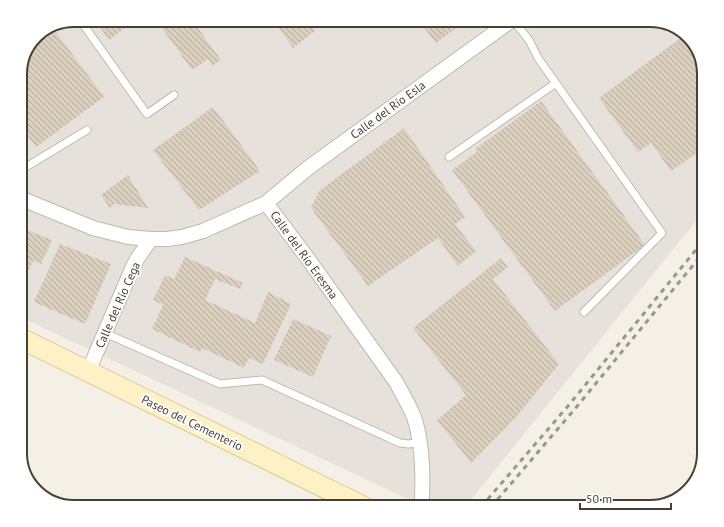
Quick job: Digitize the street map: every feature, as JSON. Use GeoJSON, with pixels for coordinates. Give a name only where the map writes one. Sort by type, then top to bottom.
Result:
{"type":"FeatureCollection","features":[{"type":"Feature","properties":{"kind":"main road","name":"Paseo del Cementerio"},"geometry":{"type":"LineString","coordinates":[[27,342],[350,500]]}},
{"type":"Feature","properties":{"kind":"street","name":"Calle del Río Esla"},"geometry":{"type":"LineString","coordinates":[[266,203],[308,168],[503,27]]}},
{"type":"Feature","properties":{"kind":"street","name":"Calle del Río Eresma"},"geometry":{"type":"LineString","coordinates":[[27,201],[93,228],[128,237],[151,240],[174,238],[203,231],[266,203],[306,256],[396,382],[413,416],[417,428],[422,466],[422,497]]}},
{"type":"Feature","properties":{"kind":"street","name":"Calle del Río Cega"},"geometry":{"type":"LineString","coordinates":[[88,372],[138,259],[151,240]]}},
{"type":"Feature","properties":{"kind":"lane"},"geometry":{"type":"LineString","coordinates":[[85,27],[147,114],[174,95]]}},
{"type":"Feature","properties":{"kind":"lane"},"geometry":{"type":"LineString","coordinates":[[518,27],[528,40],[538,58],[662,233],[584,312]]}},
{"type":"Feature","properties":{"kind":"lane"},"geometry":{"type":"LineString","coordinates":[[449,157],[556,83]]}},
{"type":"Feature","properties":{"kind":"lane"},"geometry":{"type":"LineString","coordinates":[[27,166],[87,130]]}},
{"type":"Feature","properties":{"kind":"lane"},"geometry":{"type":"LineString","coordinates":[[105,333],[220,384],[262,380],[400,443],[409,444],[419,442]]}},
{"type":"Feature","properties":{"kind":"shaded area"},"geometry":{"type":"Polygon","coordinates":[[[74,27],[650,27],[671,32],[689,48],[696,65],[697,74],[697,220],[471,500],[410,500],[27,320],[27,71],[35,48],[48,35],[65,28],[74,27]]]}},
{"type":"Feature","properties":{"kind":"building"},"geometry":{"type":"Polygon","coordinates":[[[100,27],[126,27],[109,40],[100,27]]]}},
{"type":"Feature","properties":{"kind":"building"},"geometry":{"type":"Polygon","coordinates":[[[161,27],[197,27],[221,60],[212,66],[208,59],[192,70],[161,27]]]}},
{"type":"Feature","properties":{"kind":"building"},"geometry":{"type":"Polygon","coordinates":[[[278,27],[312,27],[315,31],[293,48],[278,27]]]}},
{"type":"Feature","properties":{"kind":"building"},"geometry":{"type":"Polygon","coordinates":[[[423,27],[458,27],[436,43],[423,27]]]}},
{"type":"Feature","properties":{"kind":"building"},"geometry":{"type":"Polygon","coordinates":[[[55,31],[104,97],[36,147],[27,135],[28,65],[35,48],[48,35],[55,31]]]}},
{"type":"Feature","properties":{"kind":"building"},"geometry":{"type":"Polygon","coordinates":[[[680,39],[689,48],[696,65],[697,153],[671,171],[651,143],[638,152],[599,98],[680,39]]]}},
{"type":"Feature","properties":{"kind":"building"},"geometry":{"type":"Polygon","coordinates":[[[541,101],[645,245],[555,311],[452,170],[477,152],[475,149],[541,101]]]}},
{"type":"Feature","properties":{"kind":"building"},"geometry":{"type":"Polygon","coordinates":[[[213,107],[260,171],[199,210],[153,150],[213,107]]]}},
{"type":"Feature","properties":{"kind":"building"},"geometry":{"type":"Polygon","coordinates":[[[404,128],[465,217],[455,224],[476,251],[458,266],[438,238],[368,286],[311,208],[319,191],[404,128]]]}},
{"type":"Feature","properties":{"kind":"building"},"geometry":{"type":"Polygon","coordinates":[[[128,175],[148,208],[114,204],[110,208],[101,195],[128,175]]]}},
{"type":"Feature","properties":{"kind":"building"},"geometry":{"type":"Polygon","coordinates":[[[27,230],[52,240],[41,264],[33,261],[27,274],[27,230]]]}},
{"type":"Feature","properties":{"kind":"building"},"geometry":{"type":"Polygon","coordinates":[[[60,244],[111,264],[85,324],[34,302],[60,244]]]}},
{"type":"Feature","properties":{"kind":"building"},"geometry":{"type":"Polygon","coordinates":[[[185,257],[243,283],[240,289],[215,279],[205,300],[255,323],[268,292],[291,304],[263,364],[249,358],[244,368],[202,348],[200,352],[152,329],[163,305],[153,300],[165,275],[174,279],[185,257]]]}},
{"type":"Feature","properties":{"kind":"building"},"geometry":{"type":"Polygon","coordinates":[[[501,258],[508,267],[493,279],[559,364],[518,415],[471,463],[437,420],[466,395],[413,328],[501,258]]]}},
{"type":"Feature","properties":{"kind":"building"},"geometry":{"type":"Polygon","coordinates":[[[293,319],[331,336],[313,377],[274,360],[293,319]]]}},
{"type":"Feature","properties":{"kind":"railway"},"geometry":{"type":"LineString","coordinates":[[487,500],[568,406],[697,249]]}},
{"type":"Feature","properties":{"kind":"railway"},"geometry":{"type":"LineString","coordinates":[[497,500],[574,410],[697,261]]}}]}
